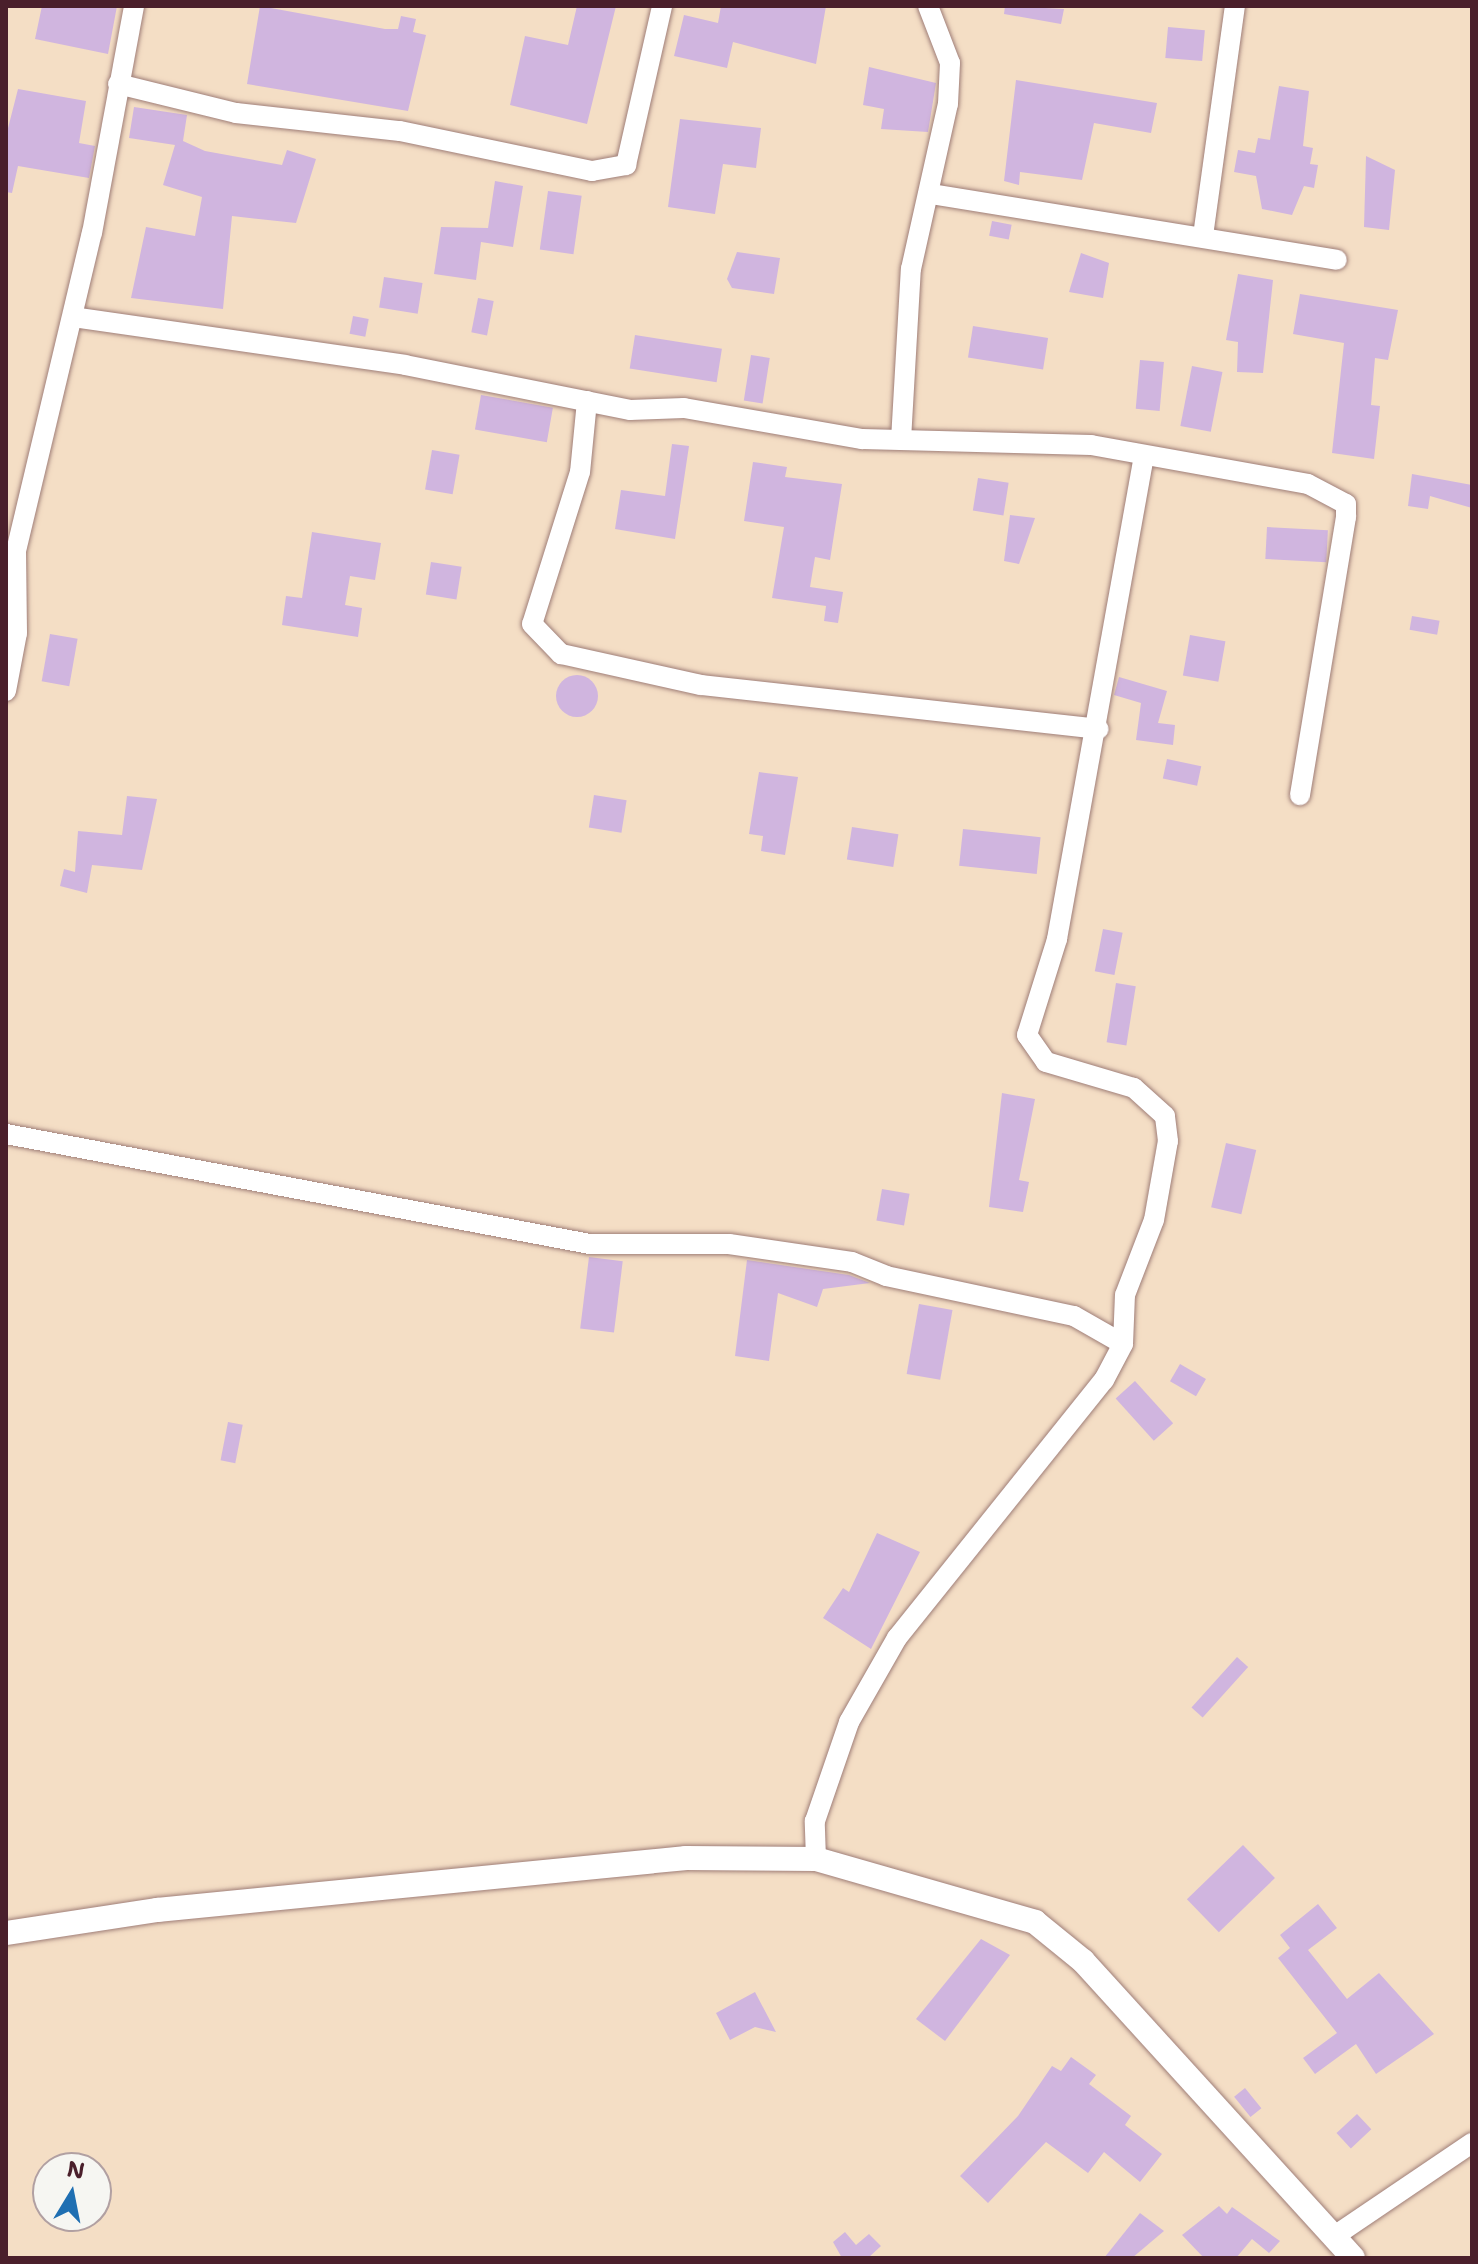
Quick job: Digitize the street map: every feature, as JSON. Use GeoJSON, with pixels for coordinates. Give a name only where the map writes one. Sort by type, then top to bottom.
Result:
{"type":"FeatureCollection","features":[{"type":"Feature","properties":{"kind":"street"},"geometry":{"type":"LineString","coordinates":[[6,691],[17,633],[16,551],[73,317],[134,6]]}},
{"type":"Feature","properties":{"kind":"street"},"geometry":{"type":"LineString","coordinates":[[118,84],[236,113],[400,131],[592,171],[626,165],[662,6]]}},
{"type":"Feature","properties":{"kind":"street"},"geometry":{"type":"LineString","coordinates":[[901,440],[907,302],[931,194],[950,63],[928,6]]}},
{"type":"Feature","properties":{"kind":"street"},"geometry":{"type":"LineString","coordinates":[[1203,236],[1235,6]]}},
{"type":"Feature","properties":{"kind":"street"},"geometry":{"type":"LineString","coordinates":[[931,194],[1337,260]]}},
{"type":"Feature","properties":{"kind":"street"},"geometry":{"type":"LineString","coordinates":[[73,317],[405,365],[587,401],[901,440],[1044,440],[1308,484],[1346,504],[1300,795]]}},
{"type":"Feature","properties":{"kind":"street"},"geometry":{"type":"LineString","coordinates":[[587,401],[580,472],[532,624],[561,654],[701,685],[1099,729]]}},
{"type":"Feature","properties":{"kind":"street"},"geometry":{"type":"LineString","coordinates":[[816,1859],[815,1821],[849,1722],[897,1638],[1043,1464],[1123,1344],[1125,1295],[1154,1220],[1168,1141],[1165,1116],[1134,1088],[1046,1062],[1027,1035],[1057,939],[1099,729],[1144,457]]}},
{"type":"Feature","properties":{"kind":"street"},"geometry":{"type":"LineString","coordinates":[[6,1134],[590,1244],[729,1244],[852,1262],[886,1276],[1074,1316],[1123,1344]]}},
{"type":"Feature","properties":{"kind":"street"},"geometry":{"type":"LineString","coordinates":[[6,1933],[157,1910],[686,1858],[816,1859],[1035,1922],[1083,1961],[1353,2258]]}},
{"type":"Feature","properties":{"kind":"street"},"geometry":{"type":"LineString","coordinates":[[1333,2237],[1472,2143]]}},
{"type":"Feature","properties":{"kind":"building"},"geometry":{"type":"Polygon","coordinates":[[[42,6],[117,6],[108,54],[35,39],[42,6]]]}},
{"type":"Feature","properties":{"kind":"building"},"geometry":{"type":"Polygon","coordinates":[[[260,6],[385,29],[398,29],[401,16],[416,19],[413,32],[426,35],[408,111],[247,84],[260,6]]]}},
{"type":"Feature","properties":{"kind":"building"},"geometry":{"type":"Polygon","coordinates":[[[577,6],[616,6],[587,124],[510,105],[525,36],[568,45],[577,6]]]}},
{"type":"Feature","properties":{"kind":"building"},"geometry":{"type":"Polygon","coordinates":[[[721,6],[826,6],[816,64],[733,42],[727,68],[674,56],[684,15],[718,23],[721,6]]]}},
{"type":"Feature","properties":{"kind":"building"},"geometry":{"type":"Polygon","coordinates":[[[1005,6],[1064,9],[1061,24],[1004,14],[1005,6]]]}},
{"type":"Feature","properties":{"kind":"building"},"geometry":{"type":"Polygon","coordinates":[[[1168,27],[1205,30],[1202,61],[1165,58],[1168,27]]]}},
{"type":"Feature","properties":{"kind":"building"},"geometry":{"type":"Polygon","coordinates":[[[869,67],[936,83],[928,132],[881,129],[884,109],[863,105],[869,67]]]}},
{"type":"Feature","properties":{"kind":"building"},"geometry":{"type":"Polygon","coordinates":[[[1016,80],[1157,103],[1151,133],[1094,123],[1082,180],[1020,172],[1019,185],[1004,181],[1016,80]]]}},
{"type":"Feature","properties":{"kind":"building"},"geometry":{"type":"Polygon","coordinates":[[[1279,86],[1309,91],[1303,146],[1313,148],[1310,164],[1318,165],[1314,188],[1304,186],[1292,215],[1262,209],[1256,176],[1234,172],[1238,150],[1255,153],[1258,138],[1270,140],[1279,86]]]}},
{"type":"Feature","properties":{"kind":"building"},"geometry":{"type":"Polygon","coordinates":[[[18,89],[86,101],[79,143],[95,146],[89,178],[18,166],[12,193],[6,192],[6,136],[18,89]]]}},
{"type":"Feature","properties":{"kind":"building"},"geometry":{"type":"Polygon","coordinates":[[[134,107],[187,115],[183,141],[205,151],[282,165],[287,150],[316,159],[296,223],[232,216],[223,309],[131,298],[146,227],[195,236],[202,197],[163,185],[175,145],[129,138],[134,107]]]}},
{"type":"Feature","properties":{"kind":"building"},"geometry":{"type":"Polygon","coordinates":[[[680,119],[761,128],[756,168],[723,164],[715,214],[668,207],[680,119]]]}},
{"type":"Feature","properties":{"kind":"building"},"geometry":{"type":"Polygon","coordinates":[[[1366,156],[1395,170],[1389,230],[1364,227],[1366,156]]]}},
{"type":"Feature","properties":{"kind":"building"},"geometry":{"type":"Polygon","coordinates":[[[495,181],[523,186],[513,247],[481,242],[476,280],[434,274],[441,227],[488,228],[495,181]]]}},
{"type":"Feature","properties":{"kind":"building"},"geometry":{"type":"Polygon","coordinates":[[[548,191],[582,196],[573,254],[540,249],[548,191]]]}},
{"type":"Feature","properties":{"kind":"building"},"geometry":{"type":"Polygon","coordinates":[[[992,221],[1012,225],[1009,240],[989,236],[992,221]]]}},
{"type":"Feature","properties":{"kind":"building"},"geometry":{"type":"Polygon","coordinates":[[[737,252],[780,258],[774,294],[732,288],[727,279],[737,252]]]}},
{"type":"Feature","properties":{"kind":"building"},"geometry":{"type":"Polygon","coordinates":[[[1081,253],[1109,263],[1103,298],[1069,292],[1081,253]]]}},
{"type":"Feature","properties":{"kind":"building"},"geometry":{"type":"Polygon","coordinates":[[[1238,274],[1273,280],[1263,373],[1237,372],[1238,342],[1226,340],[1238,274]]]}},
{"type":"Feature","properties":{"kind":"building"},"geometry":{"type":"Polygon","coordinates":[[[384,277],[423,283],[418,314],[379,308],[384,277]]]}},
{"type":"Feature","properties":{"kind":"building"},"geometry":{"type":"Polygon","coordinates":[[[1300,294],[1398,310],[1388,360],[1375,358],[1371,405],[1380,406],[1374,459],[1332,453],[1344,343],[1293,334],[1300,294]]]}},
{"type":"Feature","properties":{"kind":"building"},"geometry":{"type":"Polygon","coordinates":[[[478,298],[494,301],[487,335],[471,332],[478,298]]]}},
{"type":"Feature","properties":{"kind":"building"},"geometry":{"type":"Polygon","coordinates":[[[353,316],[369,319],[365,337],[350,334],[353,316]]]}},
{"type":"Feature","properties":{"kind":"building"},"geometry":{"type":"Polygon","coordinates":[[[973,326],[1048,338],[1043,369],[968,358],[973,326]]]}},
{"type":"Feature","properties":{"kind":"building"},"geometry":{"type":"Polygon","coordinates":[[[635,335],[722,349],[717,382],[630,369],[635,335]]]}},
{"type":"Feature","properties":{"kind":"building"},"geometry":{"type":"Polygon","coordinates":[[[751,355],[770,358],[763,403],[744,400],[751,355]]]}},
{"type":"Feature","properties":{"kind":"building"},"geometry":{"type":"Polygon","coordinates":[[[1140,360],[1164,362],[1160,411],[1136,409],[1140,360]]]}},
{"type":"Feature","properties":{"kind":"building"},"geometry":{"type":"Polygon","coordinates":[[[1192,366],[1222,372],[1211,432],[1180,426],[1192,366]]]}},
{"type":"Feature","properties":{"kind":"building"},"geometry":{"type":"Polygon","coordinates":[[[481,395],[553,408],[547,442],[475,429],[481,395]]]}},
{"type":"Feature","properties":{"kind":"building"},"geometry":{"type":"Polygon","coordinates":[[[672,444],[689,446],[675,539],[615,529],[621,490],[665,496],[672,444]]]}},
{"type":"Feature","properties":{"kind":"building"},"geometry":{"type":"Polygon","coordinates":[[[432,450],[460,455],[453,494],[425,489],[432,450]]]}},
{"type":"Feature","properties":{"kind":"building"},"geometry":{"type":"Polygon","coordinates":[[[753,462],[787,467],[785,477],[842,484],[830,560],[815,557],[810,587],[843,592],[838,623],[824,621],[826,606],[772,598],[784,527],[744,521],[753,462]]]}},
{"type":"Feature","properties":{"kind":"building"},"geometry":{"type":"Polygon","coordinates":[[[1412,474],[1472,485],[1472,508],[1430,496],[1428,509],[1408,506],[1412,474]]]}},
{"type":"Feature","properties":{"kind":"building"},"geometry":{"type":"Polygon","coordinates":[[[978,478],[1009,483],[1003,515],[973,511],[978,478]]]}},
{"type":"Feature","properties":{"kind":"building"},"geometry":{"type":"Polygon","coordinates":[[[1010,515],[1035,518],[1019,564],[1004,561],[1010,515]]]}},
{"type":"Feature","properties":{"kind":"building"},"geometry":{"type":"Polygon","coordinates":[[[1267,527],[1328,530],[1326,562],[1265,559],[1267,527]]]}},
{"type":"Feature","properties":{"kind":"building"},"geometry":{"type":"Polygon","coordinates":[[[312,532],[381,543],[375,580],[350,576],[345,605],[362,608],[358,637],[282,625],[286,596],[302,598],[312,532]]]}},
{"type":"Feature","properties":{"kind":"building"},"geometry":{"type":"Polygon","coordinates":[[[431,562],[462,567],[456,599],[426,595],[431,562]]]}},
{"type":"Feature","properties":{"kind":"building"},"geometry":{"type":"Polygon","coordinates":[[[1412,616],[1440,621],[1437,635],[1410,630],[1412,616]]]}},
{"type":"Feature","properties":{"kind":"building"},"geometry":{"type":"Polygon","coordinates":[[[50,634],[78,639],[69,686],[42,681],[50,634]]]}},
{"type":"Feature","properties":{"kind":"building"},"geometry":{"type":"Polygon","coordinates":[[[1190,635],[1225,641],[1218,682],[1183,675],[1190,635]]]}},
{"type":"Feature","properties":{"kind":"building"},"geometry":{"type":"Polygon","coordinates":[[[577,675],[592,681],[598,696],[592,711],[577,717],[562,711],[556,696],[562,681],[577,675]]]}},
{"type":"Feature","properties":{"kind":"building"},"geometry":{"type":"Polygon","coordinates":[[[1119,677],[1167,691],[1158,723],[1175,725],[1173,745],[1136,740],[1141,703],[1114,695],[1119,677]]]}},
{"type":"Feature","properties":{"kind":"building"},"geometry":{"type":"Polygon","coordinates":[[[1167,759],[1201,766],[1197,786],[1163,779],[1167,759]]]}},
{"type":"Feature","properties":{"kind":"building"},"geometry":{"type":"Polygon","coordinates":[[[759,772],[798,777],[785,855],[761,851],[763,836],[749,834],[759,772]]]}},
{"type":"Feature","properties":{"kind":"building"},"geometry":{"type":"Polygon","coordinates":[[[594,795],[627,800],[621,833],[589,828],[594,795]]]}},
{"type":"Feature","properties":{"kind":"building"},"geometry":{"type":"Polygon","coordinates":[[[127,796],[157,799],[142,870],[92,865],[87,893],[60,886],[64,869],[75,872],[78,831],[122,835],[127,796]]]}},
{"type":"Feature","properties":{"kind":"building"},"geometry":{"type":"Polygon","coordinates":[[[852,827],[898,834],[893,867],[847,860],[852,827]]]}},
{"type":"Feature","properties":{"kind":"building"},"geometry":{"type":"Polygon","coordinates":[[[963,829],[1041,837],[1037,874],[959,866],[963,829]]]}},
{"type":"Feature","properties":{"kind":"building"},"geometry":{"type":"Polygon","coordinates":[[[1103,929],[1123,933],[1114,975],[1095,971],[1103,929]]]}},
{"type":"Feature","properties":{"kind":"building"},"geometry":{"type":"Polygon","coordinates":[[[1116,983],[1136,986],[1126,1045],[1107,1042],[1116,983]]]}},
{"type":"Feature","properties":{"kind":"building"},"geometry":{"type":"Polygon","coordinates":[[[1002,1093],[1035,1099],[1019,1180],[1029,1182],[1023,1212],[989,1207],[1002,1093]]]}},
{"type":"Feature","properties":{"kind":"building"},"geometry":{"type":"Polygon","coordinates":[[[1226,1143],[1256,1150],[1241,1214],[1211,1207],[1226,1143]]]}},
{"type":"Feature","properties":{"kind":"building"},"geometry":{"type":"Polygon","coordinates":[[[882,1189],[910,1194],[904,1225],[876,1221],[882,1189]]]}},
{"type":"Feature","properties":{"kind":"building"},"geometry":{"type":"Polygon","coordinates":[[[589,1257],[623,1261],[614,1333],[580,1328],[589,1257]]]}},
{"type":"Feature","properties":{"kind":"building"},"geometry":{"type":"Polygon","coordinates":[[[747,1260],[849,1275],[870,1283],[823,1289],[817,1307],[778,1293],[769,1361],[735,1356],[747,1260]]]}},
{"type":"Feature","properties":{"kind":"building"},"geometry":{"type":"Polygon","coordinates":[[[919,1304],[952,1310],[940,1380],[907,1374],[919,1304]]]}},
{"type":"Feature","properties":{"kind":"building"},"geometry":{"type":"Polygon","coordinates":[[[1180,1364],[1206,1379],[1196,1396],[1170,1381],[1180,1364]]]}},
{"type":"Feature","properties":{"kind":"building"},"geometry":{"type":"Polygon","coordinates":[[[1135,1381],[1173,1423],[1154,1441],[1116,1398],[1135,1381]]]}},
{"type":"Feature","properties":{"kind":"building"},"geometry":{"type":"Polygon","coordinates":[[[228,1422],[243,1425],[235,1463],[221,1460],[228,1422]]]}},
{"type":"Feature","properties":{"kind":"building"},"geometry":{"type":"Polygon","coordinates":[[[877,1533],[920,1552],[871,1649],[823,1618],[843,1588],[849,1592],[877,1533]]]}},
{"type":"Feature","properties":{"kind":"building"},"geometry":{"type":"Polygon","coordinates":[[[1237,1657],[1248,1667],[1203,1718],[1191,1708],[1237,1657]]]}},
{"type":"Feature","properties":{"kind":"building"},"geometry":{"type":"Polygon","coordinates":[[[1243,1845],[1275,1878],[1219,1932],[1187,1899],[1243,1845]]]}},
{"type":"Feature","properties":{"kind":"building"},"geometry":{"type":"Polygon","coordinates":[[[1318,1904],[1337,1928],[1308,1950],[1347,1999],[1379,1973],[1434,2034],[1376,2074],[1356,2044],[1315,2074],[1303,2058],[1337,2033],[1278,1958],[1290,1948],[1280,1935],[1318,1904]]]}},
{"type":"Feature","properties":{"kind":"building"},"geometry":{"type":"Polygon","coordinates":[[[981,1939],[1010,1955],[945,2041],[916,2019],[981,1939]]]}},
{"type":"Feature","properties":{"kind":"building"},"geometry":{"type":"Polygon","coordinates":[[[755,1992],[776,2032],[755,2027],[730,2040],[716,2013],[755,1992]]]}},
{"type":"Feature","properties":{"kind":"building"},"geometry":{"type":"Polygon","coordinates":[[[1071,2057],[1096,2075],[1089,2084],[1131,2116],[1125,2125],[1162,2154],[1140,2182],[1104,2152],[1088,2173],[1046,2142],[988,2203],[960,2176],[1018,2116],[1052,2066],[1061,2071],[1071,2057]]]}},
{"type":"Feature","properties":{"kind":"building"},"geometry":{"type":"Polygon","coordinates":[[[1245,2088],[1261,2108],[1250,2117],[1234,2097],[1245,2088]]]}},
{"type":"Feature","properties":{"kind":"building"},"geometry":{"type":"Polygon","coordinates":[[[1357,2114],[1371,2129],[1351,2148],[1337,2133],[1357,2114]]]}},
{"type":"Feature","properties":{"kind":"building"},"geometry":{"type":"Polygon","coordinates":[[[1219,2206],[1227,2214],[1232,2207],[1280,2241],[1269,2253],[1252,2239],[1236,2258],[1204,2258],[1182,2235],[1219,2206]]]}},
{"type":"Feature","properties":{"kind":"building"},"geometry":{"type":"Polygon","coordinates":[[[1140,2213],[1164,2231],[1132,2258],[1104,2258],[1140,2213]]]}},
{"type":"Feature","properties":{"kind":"building"},"geometry":{"type":"Polygon","coordinates":[[[845,2232],[856,2245],[869,2234],[881,2246],[868,2258],[842,2258],[833,2242],[845,2232]]]}}]}
